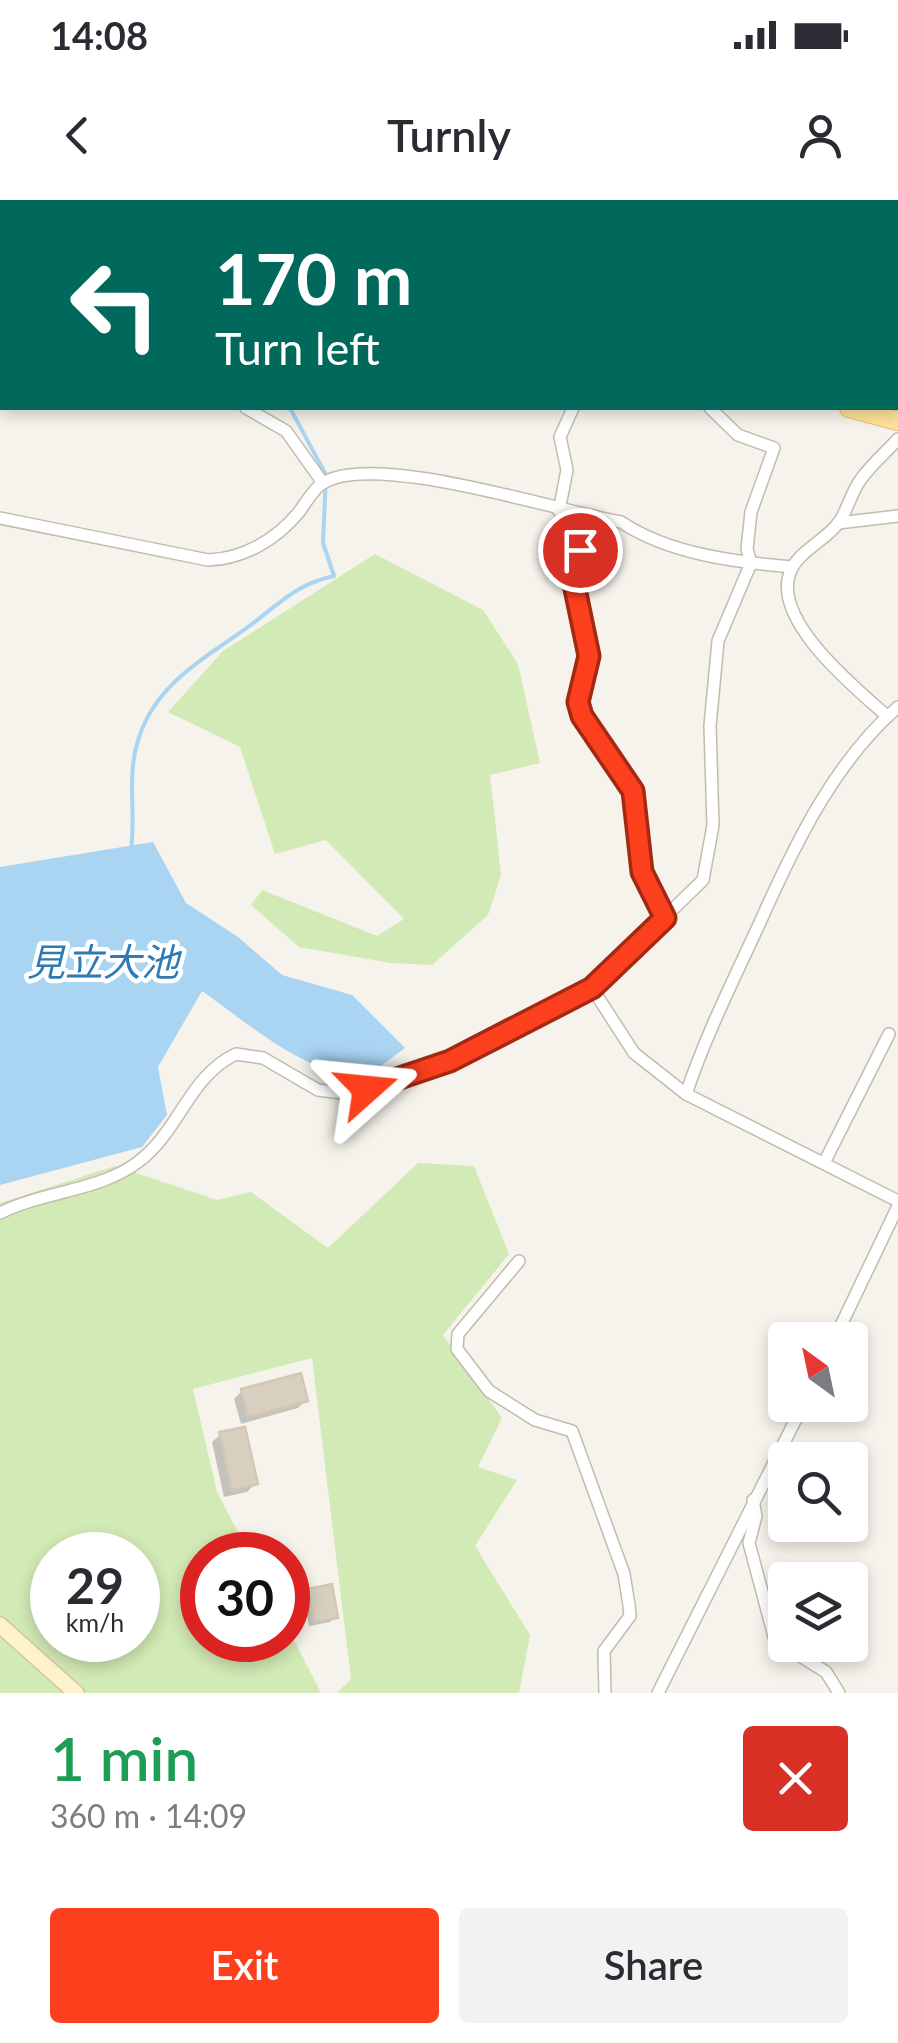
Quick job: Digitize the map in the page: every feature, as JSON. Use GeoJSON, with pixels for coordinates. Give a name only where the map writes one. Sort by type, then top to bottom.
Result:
{"type":"FeatureCollection","features":[{"type":"Feature","properties":{"kind":"main road"},"geometry":{"type":"LineString","coordinates":[[857,410],[898,421]]}},
{"type":"Feature","properties":{"kind":"street"},"geometry":{"type":"LineString","coordinates":[[249,410],[286,431],[323,482]]}},
{"type":"Feature","properties":{"kind":"street"},"geometry":{"type":"LineString","coordinates":[[559,511],[567,470],[560,436],[572,410]]}},
{"type":"Feature","properties":{"kind":"street"},"geometry":{"type":"LineString","coordinates":[[0,1213],[65,1188],[111,1180],[140,1161],[160,1140],[202,1078],[236,1054],[264,1058],[318,1090],[367,1089],[450,1061],[592,988],[703,880],[712,825],[710,726],[718,641],[751,563],[751,512],[774,448],[738,436],[712,410]]}},
{"type":"Feature","properties":{"kind":"street"},"geometry":{"type":"LineString","coordinates":[[887,716],[848,682],[789,610],[786,589],[792,566],[838,523],[861,479],[898,439]]}},
{"type":"Feature","properties":{"kind":"street"},"geometry":{"type":"LineString","coordinates":[[0,518],[208,560],[227,560],[286,528],[323,482],[369,472],[421,477],[621,522],[650,540],[751,563],[792,566]]}},
{"type":"Feature","properties":{"kind":"street"},"geometry":{"type":"LineString","coordinates":[[585,516],[574,584],[589,656],[578,702],[582,716],[633,791],[642,872],[665,918]]}},
{"type":"Feature","properties":{"kind":"street"},"geometry":{"type":"LineString","coordinates":[[838,523],[898,516]]}},
{"type":"Feature","properties":{"kind":"street"},"geometry":{"type":"LineString","coordinates":[[686,1094],[708,1028],[777,880],[849,760],[898,707]]}},
{"type":"Feature","properties":{"kind":"street"},"geometry":{"type":"LineString","coordinates":[[592,988],[634,1053],[686,1094],[825,1161],[898,1203],[842,1322]]}},
{"type":"Feature","properties":{"kind":"street"},"geometry":{"type":"LineString","coordinates":[[825,1161],[889,1034]]}},
{"type":"Feature","properties":{"kind":"street"},"geometry":{"type":"LineString","coordinates":[[519,1261],[458,1334],[457,1349],[489,1391],[535,1420],[572,1431],[624,1574],[630,1604],[630,1616],[604,1651],[605,1693]]}},
{"type":"Feature","properties":{"kind":"street"},"geometry":{"type":"LineString","coordinates":[[658,1693],[794,1422]]}},
{"type":"Feature","properties":{"kind":"street"},"geometry":{"type":"LineString","coordinates":[[752,1500],[756,1516],[749,1543],[775,1640],[826,1672],[839,1693]]}},
{"type":"Feature","properties":{"kind":"street"},"geometry":{"type":"LineString","coordinates":[[0,1625],[76,1693]]}},
{"type":"Feature","properties":{"kind":"green space"},"geometry":{"type":"Polygon","coordinates":[[[375,554],[483,610],[518,664],[540,763],[490,775],[501,875],[488,915],[432,965],[391,963],[299,947],[251,905],[262,890],[377,936],[404,919],[326,840],[275,854],[240,747],[168,712],[223,651],[375,554]]]}},
{"type":"Feature","properties":{"kind":"green space"},"geometry":{"type":"Polygon","coordinates":[[[418,1163],[474,1166],[509,1254],[443,1335],[502,1418],[478,1467],[517,1480],[475,1546],[530,1635],[519,1693],[337,1693],[351,1679],[312,1358],[193,1389],[217,1492],[238,1532],[180,1532],[180,1662],[305,1662],[321,1693],[0,1693],[0,1203],[115,1166],[217,1200],[251,1192],[328,1248],[418,1163]]]}},
{"type":"Feature","properties":{"kind":"water","name":"見立大池"},"geometry":{"type":"Polygon","coordinates":[[[153,842],[186,903],[238,937],[282,975],[352,995],[405,1048],[362,1080],[339,1074],[277,1044],[202,991],[158,1067],[167,1115],[142,1147],[0,1185],[0,867],[153,842]]]}},
{"type":"Feature","properties":{"kind":"building"},"geometry":{"type":"Polygon","coordinates":[[[301,1373],[308,1401],[248,1417],[241,1389],[301,1373]]]}},
{"type":"Feature","properties":{"kind":"building"},"geometry":{"type":"Polygon","coordinates":[[[245,1427],[258,1484],[232,1490],[219,1432],[245,1427]]]}},
{"type":"Feature","properties":{"kind":"building"},"geometry":{"type":"Polygon","coordinates":[[[332,1584],[338,1618],[313,1622],[310,1589],[332,1584]]]}},
{"type":"Feature","properties":{"kind":"waterway"},"geometry":{"type":"LineString","coordinates":[[131,850],[134,757],[145,722],[156,703],[185,672],[284,599],[311,583],[334,576],[323,543],[326,475],[291,410]]}},
{"type":"Feature","properties":{"kind":"route"},"geometry":{"type":"LineString","coordinates":[[367,1089],[450,1061],[592,988],[628,958],[665,918],[642,872],[636,843],[638,807],[633,791],[582,716],[578,702],[589,656],[574,584],[580,550]]}}]}
